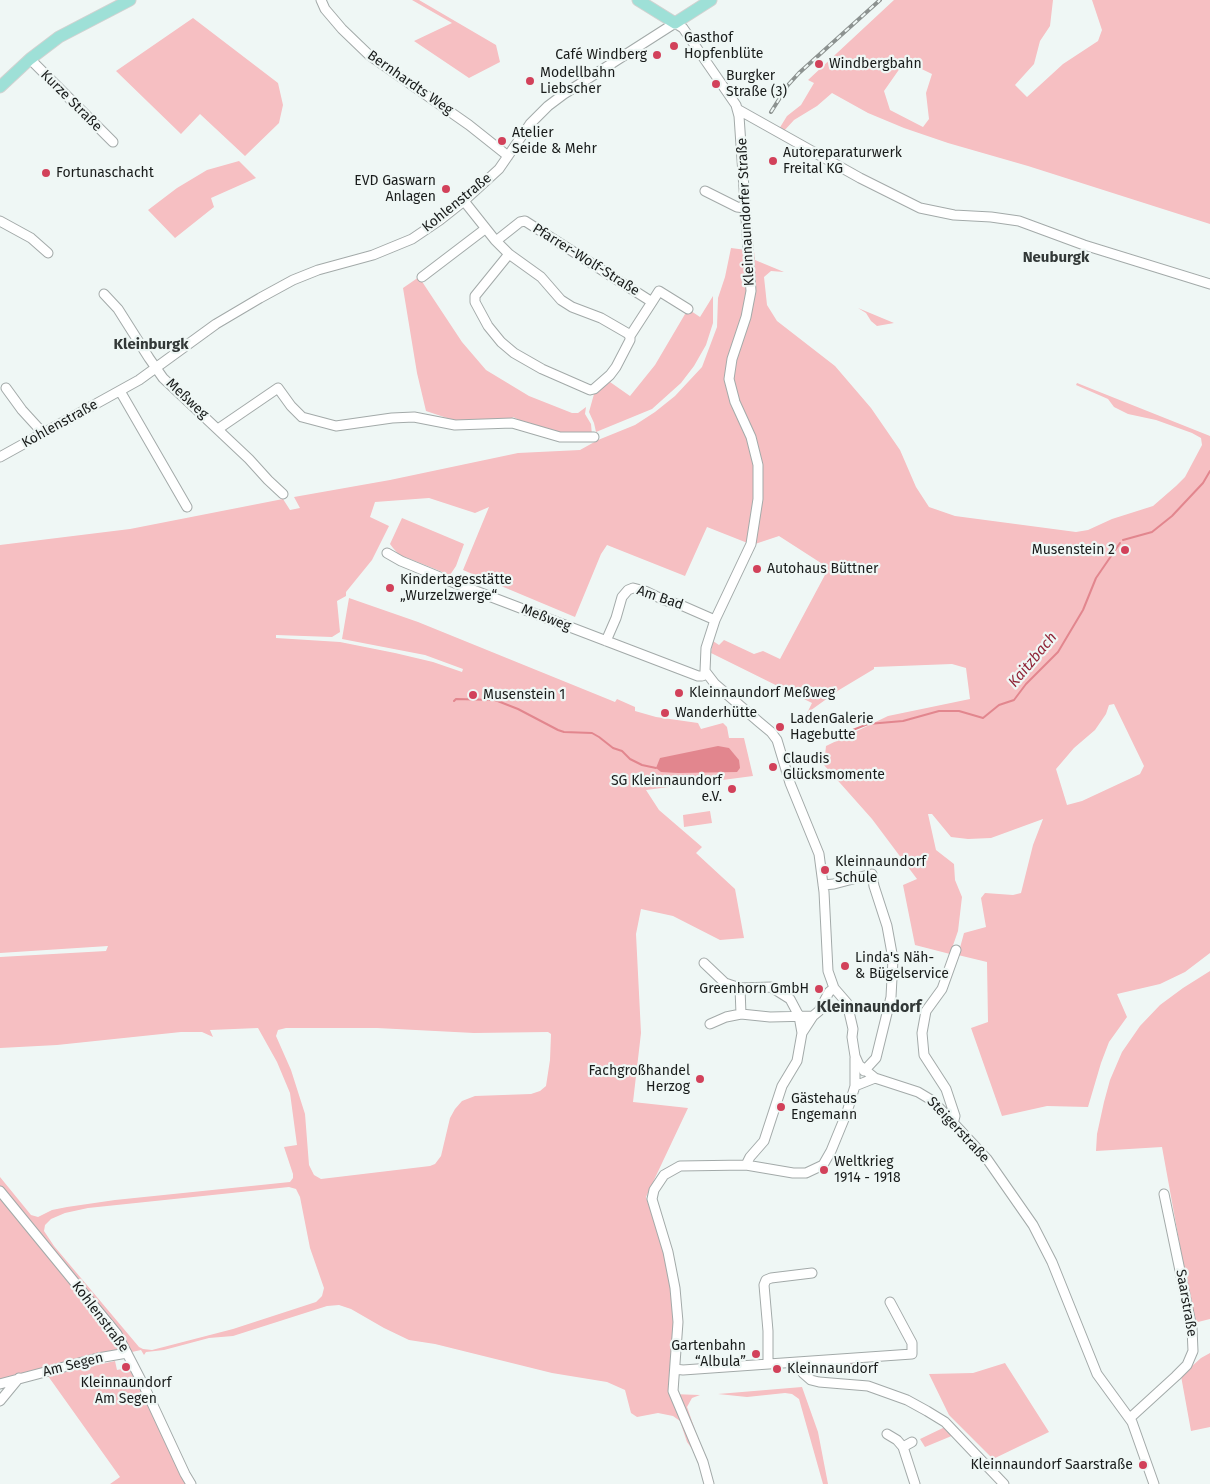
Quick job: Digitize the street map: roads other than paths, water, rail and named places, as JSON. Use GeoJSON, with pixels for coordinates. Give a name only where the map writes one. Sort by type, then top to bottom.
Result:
{"type":"FeatureCollection","features":[{"type":"Feature","properties":{"kind":"main road"},"geometry":{"type":"LineString","coordinates":[[0,87],[30,59],[72,30],[130,0]]}},
{"type":"Feature","properties":{"kind":"main road"},"geometry":{"type":"LineString","coordinates":[[638,0],[675,23]]}},
{"type":"Feature","properties":{"kind":"main road","name":"Kohlenstraße"},"geometry":{"type":"LineString","coordinates":[[675,23],[711,0]]}},
{"type":"Feature","properties":{"kind":"street","name":"Bernhardts Weg"},"geometry":{"type":"LineString","coordinates":[[321,0],[342,29],[369,55],[469,125],[508,156]]}},
{"type":"Feature","properties":{"kind":"street","name":"Kleinnaundorfer Straße"},"geometry":{"type":"LineString","coordinates":[[675,23],[683,28],[737,109],[741,129],[745,208],[750,258],[751,291],[749,305],[732,359],[730,379],[735,402],[751,436],[758,465],[758,498],[751,544],[715,620],[706,648],[704,662],[707,674]]}},
{"type":"Feature","properties":{"kind":"street","name":"Kohlenstraße"},"geometry":{"type":"LineString","coordinates":[[0,458],[120,391],[157,368],[221,321],[293,280],[333,265],[373,258],[412,239],[464,201],[499,169],[530,124],[548,106],[675,23]]}},
{"type":"Feature","properties":{"kind":"street","name":"Kurze Straße"},"geometry":{"type":"LineString","coordinates":[[30,59],[113,142]]}},
{"type":"Feature","properties":{"kind":"street"},"geometry":{"type":"LineString","coordinates":[[737,109],[852,174],[920,208],[954,215],[991,216],[1019,221],[1084,245],[1210,284]]}},
{"type":"Feature","properties":{"kind":"street"},"geometry":{"type":"LineString","coordinates":[[705,191],[737,207],[745,208]]}},
{"type":"Feature","properties":{"kind":"street"},"geometry":{"type":"LineString","coordinates":[[464,201],[496,241],[541,277],[561,300],[572,307],[601,318],[630,336]]}},
{"type":"Feature","properties":{"kind":"street"},"geometry":{"type":"LineString","coordinates":[[0,221],[31,238],[48,253]]}},
{"type":"Feature","properties":{"kind":"street","name":"Pfarrer-Wolf-Straße"},"geometry":{"type":"LineString","coordinates":[[496,241],[520,222],[525,221],[652,302]]}},
{"type":"Feature","properties":{"kind":"street"},"geometry":{"type":"LineString","coordinates":[[422,278],[485,229]]}},
{"type":"Feature","properties":{"kind":"street","name":"Pfarrer-Wolf-Straße"},"geometry":{"type":"LineString","coordinates":[[510,254],[477,292],[475,302],[488,326],[501,342],[514,353],[542,369],[590,390],[594,389],[616,367],[630,340],[630,336],[659,291],[688,309]]}},
{"type":"Feature","properties":{"kind":"street","name":"Meßweg"},"geometry":{"type":"LineString","coordinates":[[104,294],[118,309],[157,368],[170,384],[283,494]]}},
{"type":"Feature","properties":{"kind":"street"},"geometry":{"type":"LineString","coordinates":[[6,388],[43,434]]}},
{"type":"Feature","properties":{"kind":"street","name":"Meßweg"},"geometry":{"type":"LineString","coordinates":[[218,429],[278,388],[302,417],[336,426],[414,417],[455,425],[512,423],[560,437],[594,437]]}},
{"type":"Feature","properties":{"kind":"street"},"geometry":{"type":"LineString","coordinates":[[120,391],[187,507]]}},
{"type":"Feature","properties":{"kind":"street","name":"Meßweg"},"geometry":{"type":"LineString","coordinates":[[387,553],[449,581],[698,676],[707,674]]}},
{"type":"Feature","properties":{"kind":"street","name":"Am Bad"},"geometry":{"type":"LineString","coordinates":[[606,641],[616,618],[622,597],[628,590],[633,588],[715,620]]}},
{"type":"Feature","properties":{"kind":"street","name":"Steigerstraße"},"geometry":{"type":"LineString","coordinates":[[707,674],[715,684],[771,732],[777,740],[790,782],[819,854],[823,884],[828,971],[834,988],[847,1003],[859,1065],[864,1071],[875,1078],[926,1096],[987,1159],[1033,1225],[1052,1262],[1097,1374],[1130,1418],[1154,1484]]}},
{"type":"Feature","properties":{"kind":"street"},"geometry":{"type":"LineString","coordinates":[[823,884],[834,884],[872,874],[874,886],[884,911],[893,959],[891,997],[876,1058],[864,1071]]}},
{"type":"Feature","properties":{"kind":"street"},"geometry":{"type":"LineString","coordinates":[[952,1122],[955,1116],[946,1089],[924,1055],[922,1033],[926,1011],[942,989],[956,950]]}},
{"type":"Feature","properties":{"kind":"street"},"geometry":{"type":"LineString","coordinates":[[704,963],[724,983],[740,988],[761,986],[780,992],[790,999],[799,1016],[802,1033],[797,1061],[782,1086],[764,1141],[750,1157],[746,1165]]}},
{"type":"Feature","properties":{"kind":"street"},"geometry":{"type":"LineString","coordinates":[[740,988],[741,1014]]}},
{"type":"Feature","properties":{"kind":"street"},"geometry":{"type":"LineString","coordinates":[[802,1033],[813,1016],[819,1011],[829,992],[834,988]]}},
{"type":"Feature","properties":{"kind":"street"},"geometry":{"type":"LineString","coordinates":[[710,1024],[726,1017],[741,1014],[770,1017],[813,1016]]}},
{"type":"Feature","properties":{"kind":"street"},"geometry":{"type":"LineString","coordinates":[[709,1484],[703,1462],[675,1396],[678,1322],[675,1288],[668,1252],[652,1200],[654,1190],[664,1175],[680,1166],[746,1165],[793,1173],[806,1173],[823,1165],[847,1112],[855,1086],[856,1057]]}},
{"type":"Feature","properties":{"kind":"street"},"geometry":{"type":"LineString","coordinates":[[855,1086],[875,1078]]}},
{"type":"Feature","properties":{"kind":"street","name":"Kohlenstraße"},"geometry":{"type":"LineString","coordinates":[[0,1191],[117,1334],[185,1474],[192,1484]]}},
{"type":"Feature","properties":{"kind":"street","name":"Saarstraße"},"geometry":{"type":"LineString","coordinates":[[1130,1418],[1187,1365],[1193,1351],[1192,1328],[1164,1194]]}},
{"type":"Feature","properties":{"kind":"street"},"geometry":{"type":"LineString","coordinates":[[768,1364],[768,1331],[764,1285],[766,1280],[812,1273]]}},
{"type":"Feature","properties":{"kind":"street"},"geometry":{"type":"LineString","coordinates":[[675,1369],[801,1363],[912,1354],[912,1344],[890,1302]]}},
{"type":"Feature","properties":{"kind":"street","name":"Am Segen"},"geometry":{"type":"LineString","coordinates":[[0,1384],[98,1358],[127,1353]]}},
{"type":"Feature","properties":{"kind":"street"},"geometry":{"type":"LineString","coordinates":[[801,1363],[803,1374],[811,1380],[868,1386],[907,1400],[945,1422],[1004,1484]]}},
{"type":"Feature","properties":{"kind":"street"},"geometry":{"type":"LineString","coordinates":[[0,1401],[19,1378]]}},
{"type":"Feature","properties":{"kind":"street"},"geometry":{"type":"LineString","coordinates":[[887,1434],[897,1440],[903,1447],[915,1484]]}},
{"type":"Feature","properties":{"kind":"street"},"geometry":{"type":"LineString","coordinates":[[903,1447],[912,1442]]}},
{"type":"Feature","properties":{"kind":"waterway","name":"Kaitzbach"},"geometry":{"type":"LineString","coordinates":[[1123,540],[1152,532],[1172,516],[1203,483],[1210,471]]}},
{"type":"Feature","properties":{"kind":"waterway","name":"Kaitzbach"},"geometry":{"type":"LineString","coordinates":[[830,739],[868,724],[903,721],[939,711],[959,711],[983,718],[999,705],[1014,700],[1026,684],[1058,652],[1083,610],[1096,578],[1120,543]]}},
{"type":"Feature","properties":{"kind":"waterway","name":"Kaitzbach"},"geometry":{"type":"LineString","coordinates":[[454,701],[456,699],[495,700],[518,709],[558,730],[592,733],[613,748],[622,751],[630,759],[642,765],[656,768]]}},
{"type":"Feature","properties":{"kind":"waterway"},"geometry":{"type":"LineString","coordinates":[[807,1368],[855,1364]]}},
{"type":"Feature","properties":{"kind":"railway"},"geometry":{"type":"LineString","coordinates":[[771,112],[788,85],[799,73],[880,0]]}},
{"type":"Feature","properties":{"kind":"place","name":"Gasthof Hopfenblüte"},"geometry":{"type":"Point","coordinates":[674,46]}},
{"type":"Feature","properties":{"kind":"place","name":"Café Windberg"},"geometry":{"type":"Point","coordinates":[657,55]}},
{"type":"Feature","properties":{"kind":"place","name":"Windbergbahn"},"geometry":{"type":"Point","coordinates":[819,64]}},
{"type":"Feature","properties":{"kind":"place","name":"Modellbahn Liebscher"},"geometry":{"type":"Point","coordinates":[530,81]}},
{"type":"Feature","properties":{"kind":"place","name":"Burgker Straße (3)"},"geometry":{"type":"Point","coordinates":[716,84]}},
{"type":"Feature","properties":{"kind":"place","name":"Atelier Seide & Mehr"},"geometry":{"type":"Point","coordinates":[502,141]}},
{"type":"Feature","properties":{"kind":"place","name":"Autoreparaturwerk Freital KG"},"geometry":{"type":"Point","coordinates":[773,161]}},
{"type":"Feature","properties":{"kind":"place","name":"Fortunaschacht"},"geometry":{"type":"Point","coordinates":[46,173]}},
{"type":"Feature","properties":{"kind":"place","name":"EVD Gaswarn Anlagen"},"geometry":{"type":"Point","coordinates":[446,189]}},
{"type":"Feature","properties":{"kind":"place","name":"Musenstein 2"},"geometry":{"type":"Point","coordinates":[1125,550]}},
{"type":"Feature","properties":{"kind":"place","name":"Autohaus Büttner"},"geometry":{"type":"Point","coordinates":[757,569]}},
{"type":"Feature","properties":{"kind":"place","name":"Kindertagesstätte „Wurzelzwerge“"},"geometry":{"type":"Point","coordinates":[390,588]}},
{"type":"Feature","properties":{"kind":"place","name":"Kleinnaundorf Meßweg"},"geometry":{"type":"Point","coordinates":[679,693]}},
{"type":"Feature","properties":{"kind":"place","name":"Musenstein 1"},"geometry":{"type":"Point","coordinates":[473,695]}},
{"type":"Feature","properties":{"kind":"place","name":"Wanderhütte"},"geometry":{"type":"Point","coordinates":[665,713]}},
{"type":"Feature","properties":{"kind":"place","name":"LadenGalerie Hagebutte"},"geometry":{"type":"Point","coordinates":[780,727]}},
{"type":"Feature","properties":{"kind":"place","name":"Claudis Glücksmomente"},"geometry":{"type":"Point","coordinates":[773,767]}},
{"type":"Feature","properties":{"kind":"place","name":"SG Kleinnaundorf e.V."},"geometry":{"type":"Point","coordinates":[732,789]}},
{"type":"Feature","properties":{"kind":"place","name":"Kleinnaundorf Schule"},"geometry":{"type":"Point","coordinates":[825,870]}},
{"type":"Feature","properties":{"kind":"place","name":"Linda's Näh- & Bügelservice"},"geometry":{"type":"Point","coordinates":[845,966]}},
{"type":"Feature","properties":{"kind":"place","name":"Greenhorn GmbH"},"geometry":{"type":"Point","coordinates":[819,989]}},
{"type":"Feature","properties":{"kind":"place","name":"Fachgroßhandel Herzog"},"geometry":{"type":"Point","coordinates":[700,1079]}},
{"type":"Feature","properties":{"kind":"place","name":"Gästehaus Engemann"},"geometry":{"type":"Point","coordinates":[781,1107]}},
{"type":"Feature","properties":{"kind":"place","name":"Weltkrieg 1914 - 1918"},"geometry":{"type":"Point","coordinates":[824,1170]}},
{"type":"Feature","properties":{"kind":"place","name":"Gartenbahn “Albula”"},"geometry":{"type":"Point","coordinates":[756,1354]}},
{"type":"Feature","properties":{"kind":"place","name":"Kleinnaundorf Am Segen"},"geometry":{"type":"Point","coordinates":[126,1367]}},
{"type":"Feature","properties":{"kind":"place","name":"Kleinnaundorf"},"geometry":{"type":"Point","coordinates":[777,1369]}},
{"type":"Feature","properties":{"kind":"place","name":"Kleinnaundorf Saarstraße"},"geometry":{"type":"Point","coordinates":[1143,1465]}},
{"type":"Feature","properties":{"kind":"district","name":"Neuburgk"},"geometry":{"type":"Point","coordinates":[1056,258]}},
{"type":"Feature","properties":{"kind":"district","name":"Kleinburgk"},"geometry":{"type":"Point","coordinates":[151,345]}},
{"type":"Feature","properties":{"kind":"district","name":"Kleinnaundorf"},"geometry":{"type":"Point","coordinates":[869,1008]}}]}
